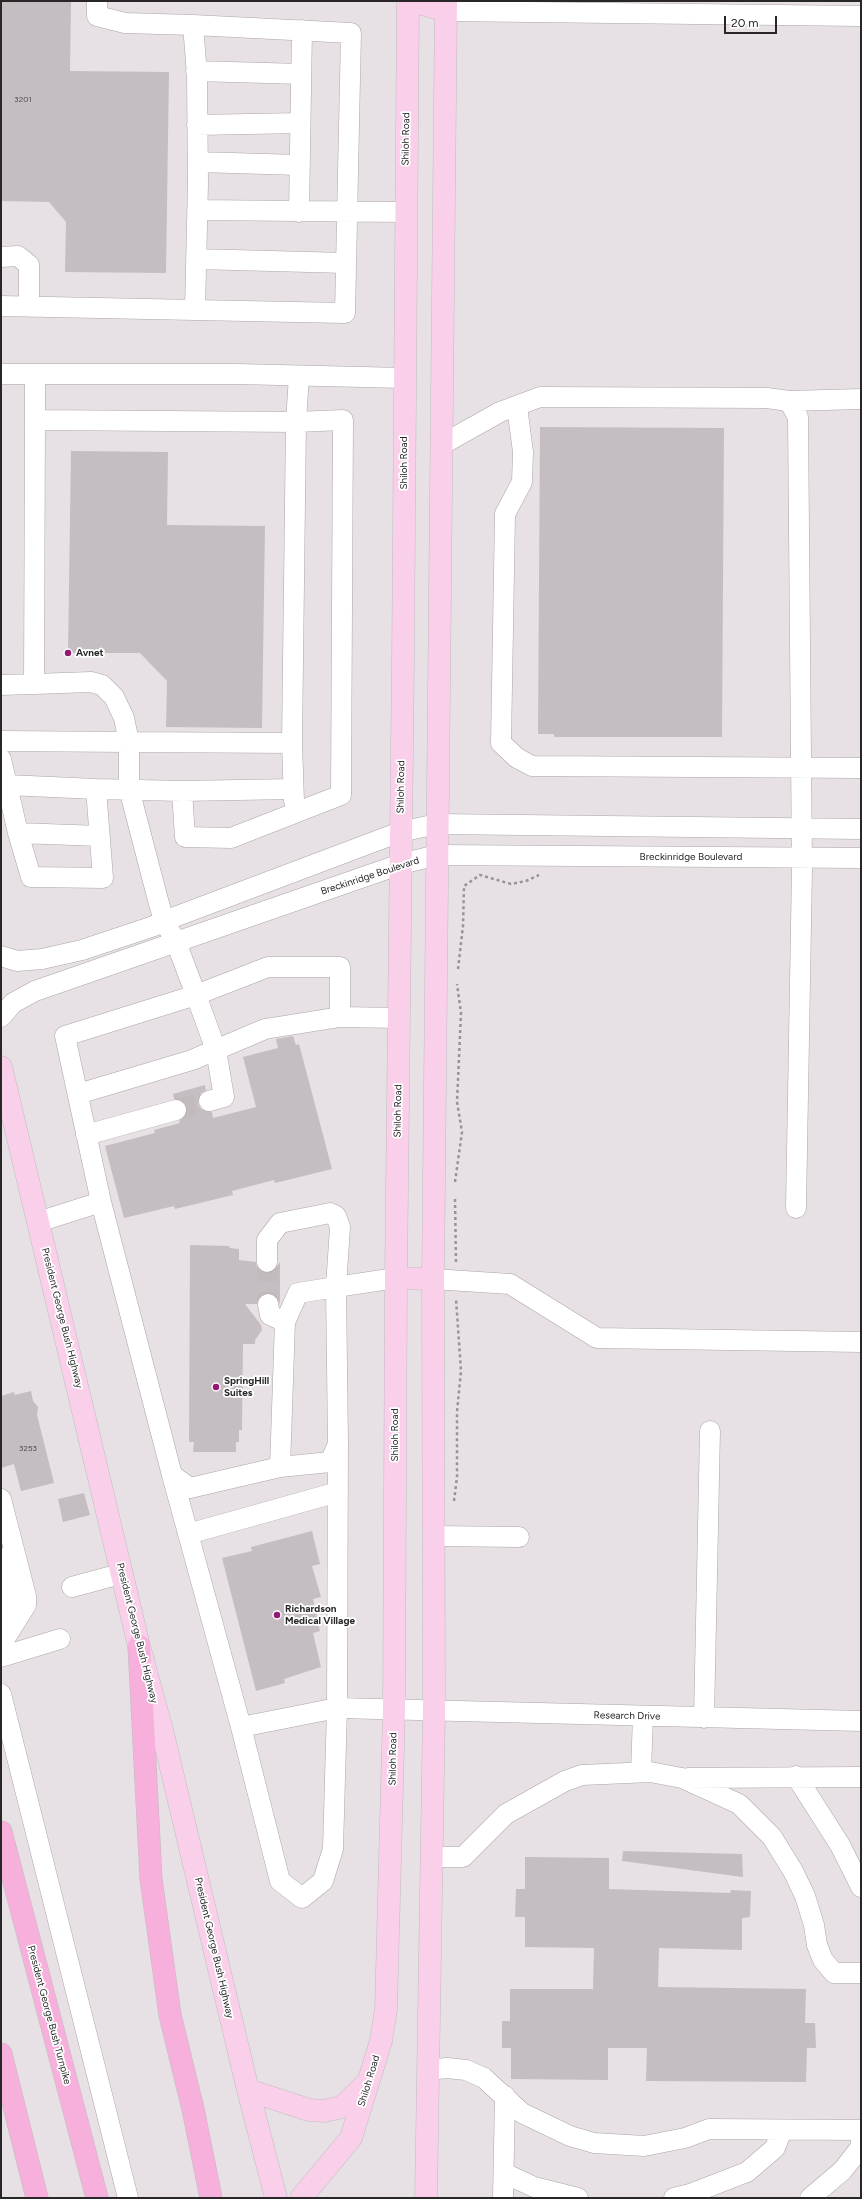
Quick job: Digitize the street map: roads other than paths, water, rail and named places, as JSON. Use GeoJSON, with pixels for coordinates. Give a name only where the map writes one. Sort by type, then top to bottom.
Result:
{"type":"FeatureCollection","features":[{"type":"Feature","properties":{"kind":"highway"},"geometry":{"type":"LineString","coordinates":[[139,1646],[152,1879],[170,2015],[211,2198]]}},
{"type":"Feature","properties":{"kind":"highway","name":"President George Bush Turnpike"},"geometry":{"type":"LineString","coordinates":[[1,1832],[97,2198]]}},
{"type":"Feature","properties":{"kind":"highway"},"geometry":{"type":"LineString","coordinates":[[1,2054],[37,2198]]}},
{"type":"Feature","properties":{"kind":"main road","name":"Shiloh Road"},"geometry":{"type":"LineString","coordinates":[[301,2198],[351,2138],[381,2041],[386,2008],[394,1710],[396,1278],[401,864],[400,832],[404,653],[405,212],[408,1]]}},
{"type":"Feature","properties":{"kind":"main road"},"geometry":{"type":"LineString","coordinates":[[412,1],[446,6],[433,1279],[434,1712],[426,2198]]}},
{"type":"Feature","properties":{"kind":"main road","name":"President George Bush Highway"},"geometry":{"type":"LineString","coordinates":[[1,1067],[139,1646],[162,1730],[248,2090],[276,2198]]}},
{"type":"Feature","properties":{"kind":"main road"},"geometry":{"type":"LineString","coordinates":[[396,1278],[433,1279]]}},
{"type":"Feature","properties":{"kind":"main road"},"geometry":{"type":"LineString","coordinates":[[248,2090],[309,2110],[324,2111],[342,2107],[370,2080]]}},
{"type":"Feature","properties":{"kind":"street"},"geometry":{"type":"LineString","coordinates":[[1,306],[345,312],[351,33],[193,25],[124,24],[97,16],[97,1]]}},
{"type":"Feature","properties":{"kind":"street"},"geometry":{"type":"LineString","coordinates":[[446,6],[769,8],[861,16]]}},
{"type":"Feature","properties":{"kind":"street"},"geometry":{"type":"LineString","coordinates":[[193,25],[198,125],[198,210],[195,310]]}},
{"type":"Feature","properties":{"kind":"street"},"geometry":{"type":"LineString","coordinates":[[299,212],[302,30]]}},
{"type":"Feature","properties":{"kind":"street"},"geometry":{"type":"LineString","coordinates":[[196,71],[301,74]]}},
{"type":"Feature","properties":{"kind":"street"},"geometry":{"type":"LineString","coordinates":[[198,125],[300,123]]}},
{"type":"Feature","properties":{"kind":"street"},"geometry":{"type":"LineString","coordinates":[[198,162],[299,165]]}},
{"type":"Feature","properties":{"kind":"street"},"geometry":{"type":"LineString","coordinates":[[198,210],[405,212]]}},
{"type":"Feature","properties":{"kind":"street"},"geometry":{"type":"LineString","coordinates":[[1,257],[18,256],[29,265],[29,307]]}},
{"type":"Feature","properties":{"kind":"street"},"geometry":{"type":"LineString","coordinates":[[196,259],[346,263]]}},
{"type":"Feature","properties":{"kind":"street"},"geometry":{"type":"LineString","coordinates":[[1,374],[237,374],[404,378]]}},
{"type":"Feature","properties":{"kind":"street"},"geometry":{"type":"LineString","coordinates":[[34,684],[36,374]]}},
{"type":"Feature","properties":{"kind":"street"},"geometry":{"type":"LineString","coordinates":[[294,814],[292,743],[296,422],[299,376]]}},
{"type":"Feature","properties":{"kind":"street"},"geometry":{"type":"LineString","coordinates":[[441,445],[500,412],[540,397],[767,398],[789,401],[861,399]]}},
{"type":"Feature","properties":{"kind":"street"},"geometry":{"type":"LineString","coordinates":[[789,401],[798,417],[801,858],[796,1208]]}},
{"type":"Feature","properties":{"kind":"street"},"geometry":{"type":"LineString","coordinates":[[517,406],[523,452],[522,482],[505,514],[501,743],[517,758],[532,766],[861,768]]}},
{"type":"Feature","properties":{"kind":"street"},"geometry":{"type":"LineString","coordinates":[[35,420],[296,422],[343,420],[341,795],[231,838],[185,837],[182,791]]}},
{"type":"Feature","properties":{"kind":"street"},"geometry":{"type":"LineString","coordinates":[[1,685],[91,682],[102,685],[114,698],[124,718],[129,742],[129,789],[164,921],[176,942],[216,1050],[224,1096],[209,1101]]}},
{"type":"Feature","properties":{"kind":"street"},"geometry":{"type":"LineString","coordinates":[[1,741],[292,743]]}},
{"type":"Feature","properties":{"kind":"street"},"geometry":{"type":"LineString","coordinates":[[1,759],[18,833],[31,877],[103,878],[96,789]]}},
{"type":"Feature","properties":{"kind":"street"},"geometry":{"type":"LineString","coordinates":[[7,785],[182,791],[293,789]]}},
{"type":"Feature","properties":{"kind":"street"},"geometry":{"type":"LineString","coordinates":[[1,956],[17,961],[42,959],[82,950],[154,926],[400,832],[437,824],[861,829]]}},
{"type":"Feature","properties":{"kind":"street"},"geometry":{"type":"LineString","coordinates":[[18,833],[100,836]]}},
{"type":"Feature","properties":{"kind":"street","name":"Breckinridge Boulevard"},"geometry":{"type":"LineString","coordinates":[[1,1017],[13,1003],[36,991],[401,864],[437,855],[861,858]]}},
{"type":"Feature","properties":{"kind":"street"},"geometry":{"type":"LineString","coordinates":[[267,1262],[267,1240],[280,1223],[330,1213],[336,1216],[340,1227],[336,1287],[338,1444],[337,1708],[333,1850],[323,1881],[302,1898],[280,1882],[241,1727],[172,1475],[101,1202],[65,1036],[196,995],[268,967],[340,967],[340,1017]]}},
{"type":"Feature","properties":{"kind":"street"},"geometry":{"type":"LineString","coordinates":[[78,1094],[192,1060],[266,1029],[340,1017],[399,1018]]}},
{"type":"Feature","properties":{"kind":"street"},"geometry":{"type":"LineString","coordinates":[[86,1135],[176,1110]]}},
{"type":"Feature","properties":{"kind":"street"},"geometry":{"type":"LineString","coordinates":[[38,1222],[101,1202]]}},
{"type":"Feature","properties":{"kind":"street"},"geometry":{"type":"LineString","coordinates":[[280,1467],[285,1322],[298,1293],[396,1278]]}},
{"type":"Feature","properties":{"kind":"street"},"geometry":{"type":"LineString","coordinates":[[433,1279],[510,1284],[597,1338],[852,1342],[861,1351]]}},
{"type":"Feature","properties":{"kind":"street"},"geometry":{"type":"LineString","coordinates":[[268,1304],[270,1315],[285,1322]]}},
{"type":"Feature","properties":{"kind":"street"},"geometry":{"type":"LineString","coordinates":[[704,1718],[710,1431]]}},
{"type":"Feature","properties":{"kind":"street"},"geometry":{"type":"LineString","coordinates":[[172,1475],[190,1488],[280,1467],[330,1462],[338,1444]]}},
{"type":"Feature","properties":{"kind":"street"},"geometry":{"type":"LineString","coordinates":[[188,1534],[338,1492]]}},
{"type":"Feature","properties":{"kind":"street"},"geometry":{"type":"LineString","coordinates":[[1,1499],[26,1596],[26,1605],[1,1645]]}},
{"type":"Feature","properties":{"kind":"street"},"geometry":{"type":"LineString","coordinates":[[434,1536],[519,1537]]}},
{"type":"Feature","properties":{"kind":"street"},"geometry":{"type":"LineString","coordinates":[[1,1558],[12,1599],[12,1609],[1,1636]]}},
{"type":"Feature","properties":{"kind":"street"},"geometry":{"type":"LineString","coordinates":[[72,1587],[109,1577]]}},
{"type":"Feature","properties":{"kind":"street"},"geometry":{"type":"LineString","coordinates":[[1,1657],[60,1639]]}},
{"type":"Feature","properties":{"kind":"street"},"geometry":{"type":"LineString","coordinates":[[1,1694],[128,2198]]}},
{"type":"Feature","properties":{"kind":"street","name":"Research Drive"},"geometry":{"type":"LineString","coordinates":[[241,1727],[337,1708],[434,1712],[861,1721]]}},
{"type":"Feature","properties":{"kind":"street"},"geometry":{"type":"LineString","coordinates":[[641,1772],[643,1716]]}},
{"type":"Feature","properties":{"kind":"street"},"geometry":{"type":"LineString","coordinates":[[432,1857],[462,1857],[506,1814],[565,1781],[582,1775],[641,1772],[682,1778],[796,1776],[861,1777]]}},
{"type":"Feature","properties":{"kind":"street"},"geometry":{"type":"LineString","coordinates":[[796,1776],[840,1845],[861,1887]]}},
{"type":"Feature","properties":{"kind":"street"},"geometry":{"type":"LineString","coordinates":[[682,1778],[739,1804],[772,1837],[793,1871],[804,1896],[814,1925],[823,1960],[834,1973],[861,1973]]}},
{"type":"Feature","properties":{"kind":"street"},"geometry":{"type":"LineString","coordinates":[[428,2070],[447,2068],[466,2070],[484,2078],[522,2113],[542,2124],[594,2143],[644,2146],[685,2138],[709,2129],[861,2130]]}},
{"type":"Feature","properties":{"kind":"street"},"geometry":{"type":"LineString","coordinates":[[503,2198],[505,2096]]}},
{"type":"Feature","properties":{"kind":"street"},"geometry":{"type":"LineString","coordinates":[[674,2198],[690,2194],[747,2172],[775,2148],[782,2130]]}},
{"type":"Feature","properties":{"kind":"street"},"geometry":{"type":"LineString","coordinates":[[810,2198],[843,2170],[860,2148],[861,2141]]}},
{"type":"Feature","properties":{"kind":"street"},"geometry":{"type":"LineString","coordinates":[[504,2172],[534,2188],[578,2198]]}},
{"type":"Feature","properties":{"kind":"tunnel"},"geometry":{"type":"LineString","coordinates":[[176,1110],[209,1101]]}},
{"type":"Feature","properties":{"kind":"tunnel"},"geometry":{"type":"LineString","coordinates":[[267,1262],[268,1304]]}},
{"type":"Feature","properties":{"kind":"place","name":"Avnet"},"geometry":{"type":"Point","coordinates":[68,653]}},
{"type":"Feature","properties":{"kind":"place","name":"SpringHill Suites"},"geometry":{"type":"Point","coordinates":[216,1387]}},
{"type":"Feature","properties":{"kind":"place","name":"Richardson Medical Village"},"geometry":{"type":"Point","coordinates":[277,1615]}}]}
